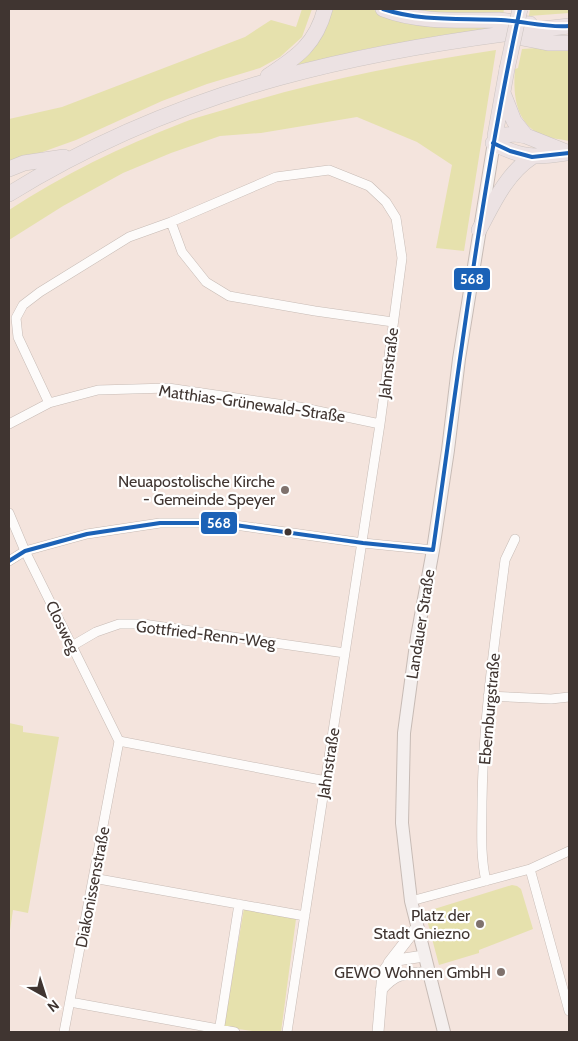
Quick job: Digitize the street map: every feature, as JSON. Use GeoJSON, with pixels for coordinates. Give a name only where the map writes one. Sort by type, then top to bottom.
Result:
{"type":"FeatureCollection","features":[{"type":"Feature","properties":{"kind":"main road"},"geometry":{"type":"LineString","coordinates":[[256,84],[302,52],[315,36],[324,9]]}},
{"type":"Feature","properties":{"kind":"main road"},"geometry":{"type":"LineString","coordinates":[[383,9],[433,19],[501,20],[564,27]]}},
{"type":"Feature","properties":{"kind":"main road","name":"Landauer Straße"},"geometry":{"type":"LineString","coordinates":[[444,1032],[411,901],[402,823],[404,733],[417,636],[433,550],[479,230],[502,92],[520,9]]}},
{"type":"Feature","properties":{"kind":"main road"},"geometry":{"type":"LineString","coordinates":[[9,194],[78,155],[163,116],[256,84],[340,61],[376,54],[465,39],[564,27]]}},
{"type":"Feature","properties":{"kind":"main road"},"geometry":{"type":"LineString","coordinates":[[503,35],[548,42],[569,43]]}},
{"type":"Feature","properties":{"kind":"main road"},"geometry":{"type":"LineString","coordinates":[[502,92],[514,121],[526,136]]}},
{"type":"Feature","properties":{"kind":"main road"},"geometry":{"type":"LineString","coordinates":[[494,140],[515,134],[526,136],[568,153]]}},
{"type":"Feature","properties":{"kind":"main road"},"geometry":{"type":"LineString","coordinates":[[494,140],[510,152],[532,157],[568,153]]}},
{"type":"Feature","properties":{"kind":"main road"},"geometry":{"type":"LineString","coordinates":[[9,169],[24,164],[78,155]]}},
{"type":"Feature","properties":{"kind":"main road"},"geometry":{"type":"LineString","coordinates":[[479,230],[514,170],[532,157]]}},
{"type":"Feature","properties":{"kind":"street","name":"Jahnstraße"},"geometry":{"type":"LineString","coordinates":[[49,403],[18,337],[16,318],[23,305],[40,292],[129,237],[171,222],[276,177],[329,170],[368,186],[386,202],[396,218],[402,258],[380,424],[287,1032]]}},
{"type":"Feature","properties":{"kind":"street"},"geometry":{"type":"LineString","coordinates":[[171,222],[182,252],[206,282],[228,296],[315,312],[393,322]]}},
{"type":"Feature","properties":{"kind":"street","name":"Matthias-Grünewald-Straße"},"geometry":{"type":"LineString","coordinates":[[9,424],[49,403],[98,390],[168,388],[299,407],[380,424]]}},
{"type":"Feature","properties":{"kind":"street","name":"Closweg"},"geometry":{"type":"LineString","coordinates":[[9,513],[119,741]]}},
{"type":"Feature","properties":{"kind":"street"},"geometry":{"type":"LineString","coordinates":[[9,561],[26,551],[87,534],[160,523],[221,523],[362,544],[433,550]]}},
{"type":"Feature","properties":{"kind":"street","name":"Ebernburgstraße"},"geometry":{"type":"LineString","coordinates":[[486,882],[481,862],[483,760],[488,696],[505,560],[515,539]]}},
{"type":"Feature","properties":{"kind":"street","name":"Gottfried-Renn-Weg"},"geometry":{"type":"LineString","coordinates":[[72,646],[96,632],[119,624],[143,624],[346,653]]}},
{"type":"Feature","properties":{"kind":"street"},"geometry":{"type":"LineString","coordinates":[[488,696],[551,699],[569,697]]}},
{"type":"Feature","properties":{"kind":"street"},"geometry":{"type":"LineString","coordinates":[[119,741],[326,781]]}},
{"type":"Feature","properties":{"kind":"street","name":"Diakonissenstraße"},"geometry":{"type":"LineString","coordinates":[[64,1032],[119,741]]}},
{"type":"Feature","properties":{"kind":"street"},"geometry":{"type":"LineString","coordinates":[[411,901],[530,869],[569,851]]}},
{"type":"Feature","properties":{"kind":"street"},"geometry":{"type":"LineString","coordinates":[[530,869],[569,1011]]}},
{"type":"Feature","properties":{"kind":"street"},"geometry":{"type":"LineString","coordinates":[[93,878],[305,916]]}},
{"type":"Feature","properties":{"kind":"street"},"geometry":{"type":"LineString","coordinates":[[219,1031],[239,904]]}},
{"type":"Feature","properties":{"kind":"street"},"geometry":{"type":"LineString","coordinates":[[378,1032],[383,972],[417,927]]}},
{"type":"Feature","properties":{"kind":"street"},"geometry":{"type":"LineString","coordinates":[[389,964],[397,960],[424,956]]}},
{"type":"Feature","properties":{"kind":"street"},"geometry":{"type":"LineString","coordinates":[[381,990],[392,978],[399,975],[428,973]]}},
{"type":"Feature","properties":{"kind":"street"},"geometry":{"type":"LineString","coordinates":[[70,1002],[219,1031],[235,1032]]}},
{"type":"Feature","properties":{"kind":"shaded area"},"geometry":{"type":"Polygon","coordinates":[[[302,9],[312,9],[302,37],[280,57],[260,68],[207,84],[162,101],[76,140],[9,164],[9,119],[62,107],[245,37],[271,20],[296,27],[302,9]]]}},
{"type":"Feature","properties":{"kind":"shaded area"},"geometry":{"type":"Polygon","coordinates":[[[331,9],[372,9],[387,16],[494,26],[493,28],[366,49],[293,66],[331,9]]]}},
{"type":"Feature","properties":{"kind":"shaded area"},"geometry":{"type":"Polygon","coordinates":[[[403,9],[504,9],[503,15],[447,15],[403,9]]]}},
{"type":"Feature","properties":{"kind":"shaded area"},"geometry":{"type":"Polygon","coordinates":[[[530,9],[569,9],[569,13],[529,16],[530,9]]]}},
{"type":"Feature","properties":{"kind":"shaded area"},"geometry":{"type":"Polygon","coordinates":[[[569,48],[569,141],[546,136],[530,128],[520,113],[515,96],[515,69],[518,68],[522,49],[569,48]]]}},
{"type":"Feature","properties":{"kind":"shaded area"},"geometry":{"type":"Polygon","coordinates":[[[496,50],[464,251],[436,248],[452,165],[417,142],[357,117],[261,133],[220,136],[171,153],[123,173],[63,206],[9,240],[9,210],[93,162],[137,141],[182,123],[333,80],[496,50]]]}},
{"type":"Feature","properties":{"kind":"shaded area"},"geometry":{"type":"Polygon","coordinates":[[[9,723],[23,726],[23,732],[59,737],[28,913],[13,910],[9,937],[9,723]]]}},
{"type":"Feature","properties":{"kind":"shaded area","name":"Platz der Stadt Gniezno"},"geometry":{"type":"Polygon","coordinates":[[[512,885],[521,889],[533,929],[479,950],[479,953],[439,965],[426,916],[431,910],[512,885]]]}},
{"type":"Feature","properties":{"kind":"shaded area"},"geometry":{"type":"Polygon","coordinates":[[[244,908],[296,919],[281,1032],[260,1032],[224,1027],[244,908]]]}},
{"type":"Feature","properties":{"kind":"transit line","name":"568"},"geometry":{"type":"LineString","coordinates":[[383,9],[427,18],[501,20],[569,26]]}},
{"type":"Feature","properties":{"kind":"transit line","name":"568"},"geometry":{"type":"LineString","coordinates":[[433,550],[482,211],[520,9]]}},
{"type":"Feature","properties":{"kind":"transit line","name":"568"},"geometry":{"type":"LineString","coordinates":[[493,143],[510,151],[532,157],[569,153]]}},
{"type":"Feature","properties":{"kind":"transit line","name":"568"},"geometry":{"type":"LineString","coordinates":[[9,561],[25,551],[87,534],[160,523],[221,523],[363,543],[433,550]]}},
{"type":"Feature","properties":{"kind":"place","name":"Neuapostolische Kirche - Gemeinde Speyer"},"geometry":{"type":"Point","coordinates":[285,490]}},
{"type":"Feature","properties":{"kind":"place","name":"Platz der Stadt Gniezno"},"geometry":{"type":"Point","coordinates":[480,924]}},
{"type":"Feature","properties":{"kind":"place","name":"GEWO Wohnen GmbH"},"geometry":{"type":"Point","coordinates":[501,972]}}]}
